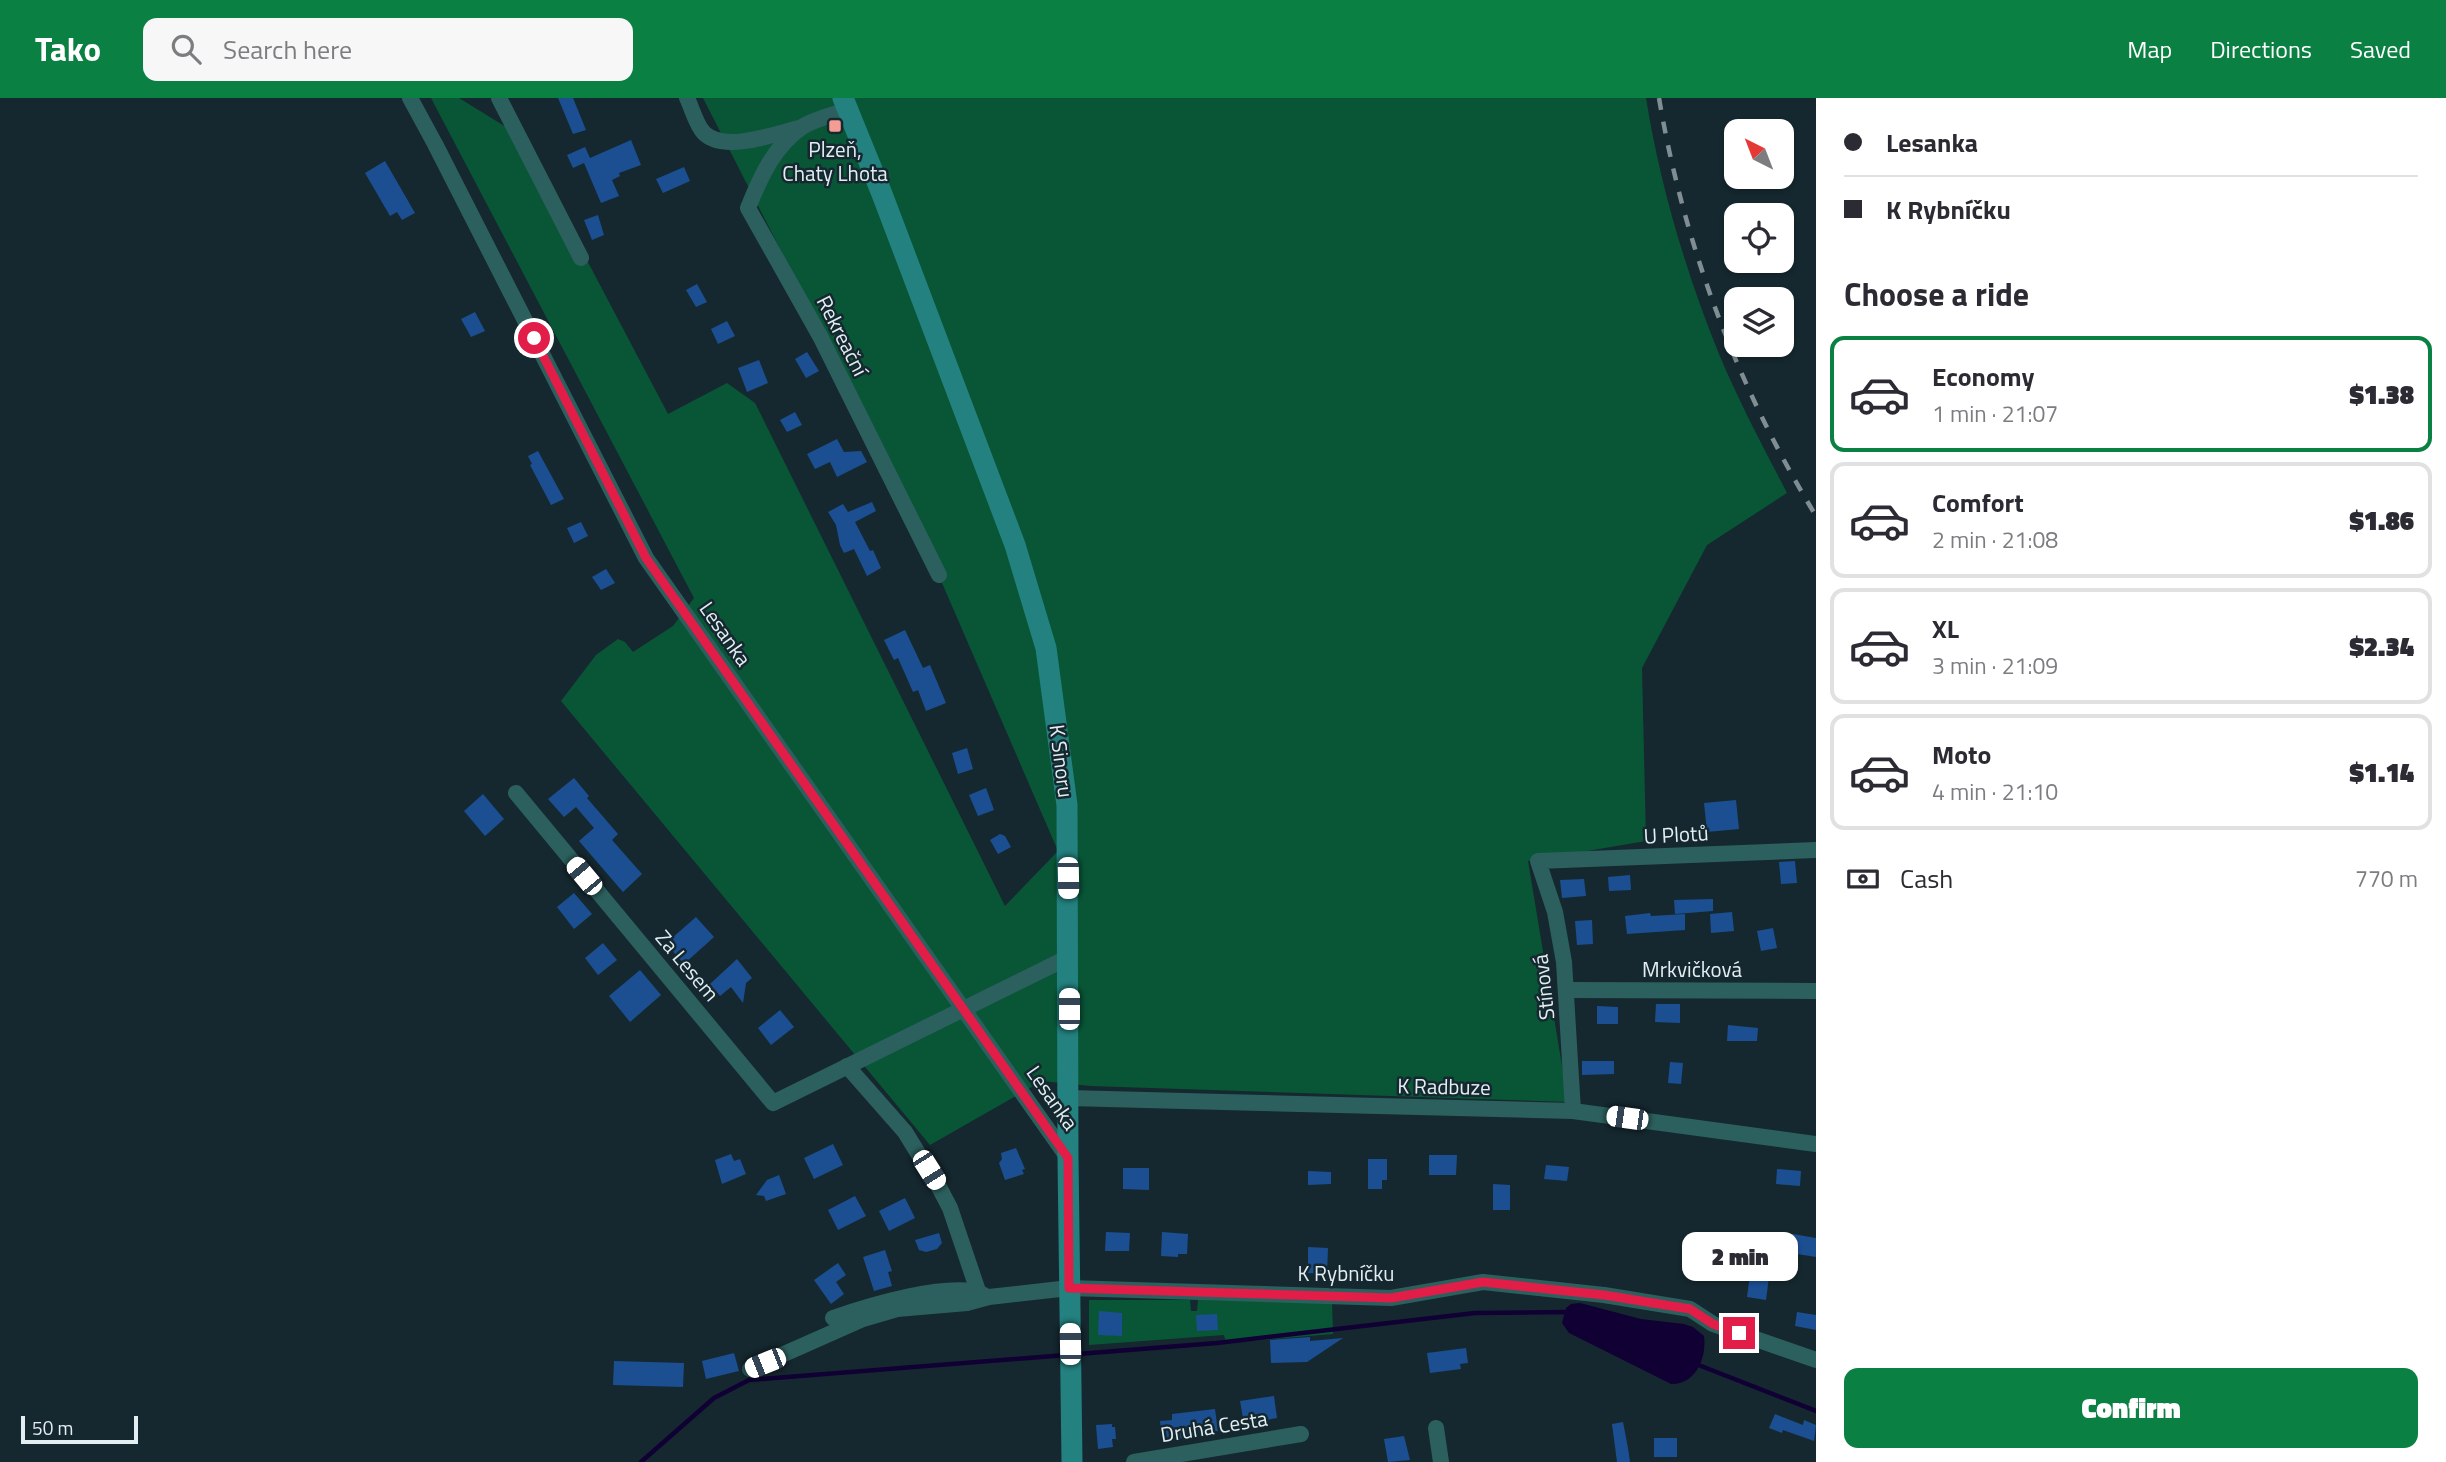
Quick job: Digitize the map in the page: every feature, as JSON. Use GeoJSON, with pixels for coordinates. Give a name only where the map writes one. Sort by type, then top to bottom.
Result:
{"type":"FeatureCollection","features":[{"type":"Feature","properties":{"kind":"street","name":"Lesanka"},"geometry":{"type":"LineString","coordinates":[[410,98],[646,558],[1068,1158]]}},
{"type":"Feature","properties":{"kind":"street"},"geometry":{"type":"LineString","coordinates":[[499,98],[581,258]]}},
{"type":"Feature","properties":{"kind":"street","name":"Rekreační"},"geometry":{"type":"LineString","coordinates":[[687,98],[704,133],[732,144],[803,126],[845,104]]}},
{"type":"Feature","properties":{"kind":"street","name":"K Sinoru"},"geometry":{"type":"LineString","coordinates":[[845,104],[887,207],[1015,545],[1046,648],[1067,805],[1072,1462]]}},
{"type":"Feature","properties":{"kind":"street","name":"Rekreační"},"geometry":{"type":"LineString","coordinates":[[803,126],[781,147],[765,168],[748,208],[820,336],[939,575]]}},
{"type":"Feature","properties":{"kind":"street","name":"Za Lesem"},"geometry":{"type":"LineString","coordinates":[[516,793],[773,1103],[1069,957]]}},
{"type":"Feature","properties":{"kind":"street","name":"U Plotů"},"geometry":{"type":"LineString","coordinates":[[1538,861],[1816,850]]}},
{"type":"Feature","properties":{"kind":"street","name":"Stínová"},"geometry":{"type":"LineString","coordinates":[[1538,861],[1555,912],[1564,962],[1573,1111]]}},
{"type":"Feature","properties":{"kind":"street","name":"Mrkvičková"},"geometry":{"type":"LineString","coordinates":[[1567,990],[1816,991]]}},
{"type":"Feature","properties":{"kind":"street"},"geometry":{"type":"LineString","coordinates":[[846,1066],[905,1132],[940,1189],[984,1294]]}},
{"type":"Feature","properties":{"kind":"street","name":"K Radbuze"},"geometry":{"type":"LineString","coordinates":[[1068,1098],[1573,1111],[1816,1144]]}},
{"type":"Feature","properties":{"kind":"street","name":"K Rybníčku"},"geometry":{"type":"LineString","coordinates":[[834,1318],[908,1297],[970,1290],[984,1294],[1069,1288],[1391,1298],[1483,1282],[1604,1295],[1690,1309],[1713,1324],[1816,1360]]}},
{"type":"Feature","properties":{"kind":"street","name":"K Rybníčku"},"geometry":{"type":"LineString","coordinates":[[750,1369],[885,1312],[967,1303],[984,1294]]}},
{"type":"Feature","properties":{"kind":"street"},"geometry":{"type":"LineString","coordinates":[[1436,1428],[1441,1462]]}},
{"type":"Feature","properties":{"kind":"street","name":"Druhá Cesta"},"geometry":{"type":"LineString","coordinates":[[1134,1462],[1301,1434]]}},
{"type":"Feature","properties":{"kind":"green space"},"geometry":{"type":"Polygon","coordinates":[[[431,98],[459,98],[522,137],[668,414],[727,383],[755,403],[1005,906],[1058,851],[894,472],[703,98],[1646,98],[1675,228],[1696,292],[1735,390],[1787,493],[1707,545],[1642,668],[1646,841],[1528,861],[1568,1102],[1091,1086],[1042,1081],[930,1145],[561,701],[596,655],[618,639],[625,642],[633,652],[673,626],[694,598],[431,98]]]}},
{"type":"Feature","properties":{"kind":"green space"},"geometry":{"type":"Polygon","coordinates":[[[1089,1300],[1190,1300],[1191,1311],[1197,1311],[1198,1300],[1332,1302],[1333,1334],[1226,1343],[1224,1335],[1089,1345],[1089,1300]]]}},
{"type":"Feature","properties":{"kind":"shaded area"},"geometry":{"type":"Polygon","coordinates":[[[1580,1303],[1641,1319],[1693,1327],[1704,1336],[1704,1352],[1698,1368],[1687,1380],[1671,1384],[1569,1333],[1562,1323],[1566,1308],[1580,1303]]]}},
{"type":"Feature","properties":{"kind":"building"},"geometry":{"type":"Polygon","coordinates":[[[558,98],[573,98],[586,130],[573,134],[558,98]]]}},
{"type":"Feature","properties":{"kind":"building"},"geometry":{"type":"Polygon","coordinates":[[[631,140],[641,165],[619,173],[620,176],[612,180],[619,196],[601,203],[584,163],[573,168],[567,155],[585,147],[590,158],[631,140]]]}},
{"type":"Feature","properties":{"kind":"building"},"geometry":{"type":"Polygon","coordinates":[[[385,161],[415,213],[402,220],[397,212],[390,216],[365,173],[385,161]]]}},
{"type":"Feature","properties":{"kind":"building"},"geometry":{"type":"Polygon","coordinates":[[[684,167],[690,181],[663,193],[656,179],[684,167]]]}},
{"type":"Feature","properties":{"kind":"building"},"geometry":{"type":"Polygon","coordinates":[[[598,215],[604,235],[592,240],[584,220],[598,215]]]}},
{"type":"Feature","properties":{"kind":"building"},"geometry":{"type":"Polygon","coordinates":[[[697,284],[707,302],[696,307],[686,290],[697,284]]]}},
{"type":"Feature","properties":{"kind":"building"},"geometry":{"type":"Polygon","coordinates":[[[475,312],[485,331],[471,337],[461,319],[475,312]]]}},
{"type":"Feature","properties":{"kind":"building"},"geometry":{"type":"Polygon","coordinates":[[[727,321],[735,336],[718,344],[711,329],[727,321]]]}},
{"type":"Feature","properties":{"kind":"building"},"geometry":{"type":"Polygon","coordinates":[[[807,352],[819,371],[806,378],[795,359],[807,352]]]}},
{"type":"Feature","properties":{"kind":"building"},"geometry":{"type":"Polygon","coordinates":[[[759,360],[768,383],[747,392],[738,368],[759,360]]]}},
{"type":"Feature","properties":{"kind":"building"},"geometry":{"type":"Polygon","coordinates":[[[795,412],[802,425],[787,432],[780,420],[795,412]]]}},
{"type":"Feature","properties":{"kind":"building"},"geometry":{"type":"Polygon","coordinates":[[[837,439],[844,452],[861,451],[867,462],[837,477],[830,462],[815,469],[807,454],[837,439]]]}},
{"type":"Feature","properties":{"kind":"building"},"geometry":{"type":"Polygon","coordinates":[[[538,451],[564,499],[551,505],[530,465],[532,464],[528,456],[538,451]]]}},
{"type":"Feature","properties":{"kind":"building"},"geometry":{"type":"Polygon","coordinates":[[[872,502],[876,511],[855,522],[881,568],[867,576],[854,549],[844,553],[836,525],[828,512],[843,504],[848,512],[872,502]]]}},
{"type":"Feature","properties":{"kind":"building"},"geometry":{"type":"Polygon","coordinates":[[[581,522],[588,536],[574,543],[567,528],[581,522]]]}},
{"type":"Feature","properties":{"kind":"building"},"geometry":{"type":"Polygon","coordinates":[[[606,569],[615,583],[601,590],[592,577],[606,569]]]}},
{"type":"Feature","properties":{"kind":"building"},"geometry":{"type":"Polygon","coordinates":[[[905,630],[923,668],[930,665],[946,703],[926,711],[918,690],[913,692],[898,658],[894,660],[884,640],[905,630]]]}},
{"type":"Feature","properties":{"kind":"building"},"geometry":{"type":"Polygon","coordinates":[[[967,748],[973,769],[958,774],[952,753],[967,748]]]}},
{"type":"Feature","properties":{"kind":"building"},"geometry":{"type":"Polygon","coordinates":[[[574,778],[589,796],[587,798],[618,834],[612,840],[642,874],[623,892],[579,841],[594,828],[576,807],[564,817],[548,799],[574,778]]]}},
{"type":"Feature","properties":{"kind":"building"},"geometry":{"type":"Polygon","coordinates":[[[986,788],[994,810],[978,816],[969,795],[986,788]]]}},
{"type":"Feature","properties":{"kind":"building"},"geometry":{"type":"Polygon","coordinates":[[[483,794],[504,819],[485,836],[464,811],[483,794]]]}},
{"type":"Feature","properties":{"kind":"building"},"geometry":{"type":"Polygon","coordinates":[[[1736,800],[1739,829],[1707,832],[1704,803],[1736,800]]]}},
{"type":"Feature","properties":{"kind":"building"},"geometry":{"type":"Polygon","coordinates":[[[1000,834],[1005,836],[1011,847],[998,854],[990,840],[1000,834]]]}},
{"type":"Feature","properties":{"kind":"building"},"geometry":{"type":"Polygon","coordinates":[[[1795,861],[1797,883],[1781,884],[1779,862],[1795,861]]]}},
{"type":"Feature","properties":{"kind":"building"},"geometry":{"type":"Polygon","coordinates":[[[1630,875],[1631,890],[1609,891],[1608,877],[1630,875]]]}},
{"type":"Feature","properties":{"kind":"building"},"geometry":{"type":"Polygon","coordinates":[[[1584,879],[1586,896],[1562,898],[1560,880],[1584,879]]]}},
{"type":"Feature","properties":{"kind":"building"},"geometry":{"type":"Polygon","coordinates":[[[574,893],[592,914],[574,929],[557,907],[574,893]]]}},
{"type":"Feature","properties":{"kind":"building"},"geometry":{"type":"Polygon","coordinates":[[[1713,899],[1713,911],[1675,914],[1674,900],[1713,899]]]}},
{"type":"Feature","properties":{"kind":"building"},"geometry":{"type":"Polygon","coordinates":[[[1732,912],[1734,931],[1711,933],[1710,914],[1732,912]]]}},
{"type":"Feature","properties":{"kind":"building"},"geometry":{"type":"Polygon","coordinates":[[[1650,913],[1651,916],[1685,914],[1685,930],[1627,934],[1625,916],[1650,913]]]}},
{"type":"Feature","properties":{"kind":"building"},"geometry":{"type":"Polygon","coordinates":[[[696,917],[714,937],[684,964],[668,946],[674,941],[672,938],[696,917]]]}},
{"type":"Feature","properties":{"kind":"building"},"geometry":{"type":"Polygon","coordinates":[[[1592,920],[1593,944],[1577,945],[1575,921],[1592,920]]]}},
{"type":"Feature","properties":{"kind":"building"},"geometry":{"type":"Polygon","coordinates":[[[1773,928],[1777,948],[1761,951],[1757,931],[1773,928]]]}},
{"type":"Feature","properties":{"kind":"building"},"geometry":{"type":"Polygon","coordinates":[[[603,943],[617,960],[598,975],[585,958],[603,943]]]}},
{"type":"Feature","properties":{"kind":"building"},"geometry":{"type":"Polygon","coordinates":[[[737,959],[752,978],[746,983],[743,1003],[731,987],[720,996],[710,984],[737,959]]]}},
{"type":"Feature","properties":{"kind":"building"},"geometry":{"type":"Polygon","coordinates":[[[640,970],[661,995],[630,1022],[609,996],[640,970]]]}},
{"type":"Feature","properties":{"kind":"building"},"geometry":{"type":"Polygon","coordinates":[[[1656,1004],[1680,1004],[1680,1023],[1655,1022],[1656,1004]]]}},
{"type":"Feature","properties":{"kind":"building"},"geometry":{"type":"Polygon","coordinates":[[[1597,1006],[1618,1007],[1618,1024],[1597,1024],[1597,1006]]]}},
{"type":"Feature","properties":{"kind":"building"},"geometry":{"type":"Polygon","coordinates":[[[780,1010],[794,1027],[771,1045],[758,1028],[780,1010]]]}},
{"type":"Feature","properties":{"kind":"building"},"geometry":{"type":"Polygon","coordinates":[[[1728,1025],[1758,1028],[1757,1041],[1727,1041],[1728,1025]]]}},
{"type":"Feature","properties":{"kind":"building"},"geometry":{"type":"Polygon","coordinates":[[[1582,1061],[1614,1061],[1614,1074],[1582,1075],[1582,1061]]]}},
{"type":"Feature","properties":{"kind":"building"},"geometry":{"type":"Polygon","coordinates":[[[1670,1062],[1683,1063],[1681,1084],[1668,1083],[1670,1062]]]}},
{"type":"Feature","properties":{"kind":"building"},"geometry":{"type":"Polygon","coordinates":[[[833,1144],[843,1165],[814,1179],[804,1158],[833,1144]]]}},
{"type":"Feature","properties":{"kind":"building"},"geometry":{"type":"Polygon","coordinates":[[[1016,1148],[1025,1169],[1022,1170],[1024,1174],[1005,1180],[999,1163],[1002,1159],[1001,1153],[1016,1148]]]}},
{"type":"Feature","properties":{"kind":"building"},"geometry":{"type":"Polygon","coordinates":[[[731,1154],[734,1161],[740,1159],[746,1174],[722,1184],[715,1160],[731,1154]]]}},
{"type":"Feature","properties":{"kind":"building"},"geometry":{"type":"Polygon","coordinates":[[[1429,1155],[1457,1155],[1456,1175],[1429,1175],[1429,1155]]]}},
{"type":"Feature","properties":{"kind":"building"},"geometry":{"type":"Polygon","coordinates":[[[1368,1159],[1387,1159],[1387,1180],[1382,1180],[1382,1189],[1368,1189],[1368,1159]]]}},
{"type":"Feature","properties":{"kind":"building"},"geometry":{"type":"Polygon","coordinates":[[[1546,1165],[1569,1167],[1567,1181],[1544,1179],[1546,1165]]]}},
{"type":"Feature","properties":{"kind":"building"},"geometry":{"type":"Polygon","coordinates":[[[1123,1168],[1149,1168],[1149,1190],[1123,1189],[1123,1168]]]}},
{"type":"Feature","properties":{"kind":"building"},"geometry":{"type":"Polygon","coordinates":[[[1777,1169],[1801,1171],[1800,1186],[1776,1184],[1777,1169]]]}},
{"type":"Feature","properties":{"kind":"building"},"geometry":{"type":"Polygon","coordinates":[[[1308,1171],[1331,1172],[1331,1184],[1308,1185],[1308,1171]]]}},
{"type":"Feature","properties":{"kind":"building"},"geometry":{"type":"Polygon","coordinates":[[[779,1175],[786,1194],[766,1201],[764,1196],[756,1195],[767,1180],[779,1175]]]}},
{"type":"Feature","properties":{"kind":"building"},"geometry":{"type":"Polygon","coordinates":[[[1493,1184],[1510,1185],[1510,1210],[1493,1210],[1493,1184]]]}},
{"type":"Feature","properties":{"kind":"building"},"geometry":{"type":"Polygon","coordinates":[[[855,1196],[866,1216],[838,1230],[828,1210],[855,1196]]]}},
{"type":"Feature","properties":{"kind":"building"},"geometry":{"type":"Polygon","coordinates":[[[905,1198],[915,1218],[889,1231],[879,1211],[905,1198]]]}},
{"type":"Feature","properties":{"kind":"building"},"geometry":{"type":"Polygon","coordinates":[[[1106,1232],[1130,1233],[1129,1251],[1105,1251],[1106,1232]]]}},
{"type":"Feature","properties":{"kind":"building"},"geometry":{"type":"Polygon","coordinates":[[[1162,1232],[1188,1234],[1187,1254],[1178,1254],[1178,1257],[1161,1256],[1162,1232]]]}},
{"type":"Feature","properties":{"kind":"building"},"geometry":{"type":"Polygon","coordinates":[[[939,1233],[942,1243],[937,1249],[926,1252],[919,1250],[915,1240],[939,1233]]]}},
{"type":"Feature","properties":{"kind":"building"},"geometry":{"type":"Polygon","coordinates":[[[1793,1234],[1816,1238],[1816,1257],[1791,1253],[1793,1234]]]}},
{"type":"Feature","properties":{"kind":"building"},"geometry":{"type":"Polygon","coordinates":[[[1308,1247],[1328,1248],[1327,1274],[1308,1273],[1308,1247]]]}},
{"type":"Feature","properties":{"kind":"building"},"geometry":{"type":"Polygon","coordinates":[[[885,1250],[892,1271],[888,1272],[892,1286],[874,1291],[863,1257],[885,1250]]]}},
{"type":"Feature","properties":{"kind":"building"},"geometry":{"type":"Polygon","coordinates":[[[838,1263],[846,1275],[836,1282],[844,1294],[831,1304],[814,1280],[838,1263]]]}},
{"type":"Feature","properties":{"kind":"building"},"geometry":{"type":"Polygon","coordinates":[[[1750,1274],[1769,1277],[1766,1300],[1747,1297],[1750,1274]]]}},
{"type":"Feature","properties":{"kind":"building"},"geometry":{"type":"Polygon","coordinates":[[[1099,1311],[1122,1313],[1122,1336],[1098,1335],[1099,1311]]]}},
{"type":"Feature","properties":{"kind":"building"},"geometry":{"type":"Polygon","coordinates":[[[1797,1312],[1816,1315],[1816,1330],[1795,1326],[1797,1312]]]}},
{"type":"Feature","properties":{"kind":"building"},"geometry":{"type":"Polygon","coordinates":[[[1217,1314],[1218,1330],[1197,1331],[1196,1315],[1217,1314]]]}},
{"type":"Feature","properties":{"kind":"building"},"geometry":{"type":"Polygon","coordinates":[[[1310,1337],[1310,1341],[1343,1338],[1307,1362],[1271,1363],[1270,1340],[1310,1337]]]}},
{"type":"Feature","properties":{"kind":"building"},"geometry":{"type":"Polygon","coordinates":[[[1466,1348],[1468,1363],[1460,1364],[1461,1369],[1430,1373],[1427,1353],[1466,1348]]]}},
{"type":"Feature","properties":{"kind":"building"},"geometry":{"type":"Polygon","coordinates":[[[734,1353],[739,1371],[706,1379],[702,1361],[734,1353]]]}},
{"type":"Feature","properties":{"kind":"building"},"geometry":{"type":"Polygon","coordinates":[[[614,1361],[684,1363],[683,1387],[613,1385],[614,1361]]]}},
{"type":"Feature","properties":{"kind":"building"},"geometry":{"type":"Polygon","coordinates":[[[1274,1396],[1277,1418],[1244,1424],[1240,1401],[1274,1396]]]}},
{"type":"Feature","properties":{"kind":"building"},"geometry":{"type":"Polygon","coordinates":[[[1215,1409],[1218,1431],[1162,1440],[1160,1421],[1172,1420],[1172,1414],[1215,1409]]]}},
{"type":"Feature","properties":{"kind":"building"},"geometry":{"type":"Polygon","coordinates":[[[1775,1414],[1803,1425],[1804,1420],[1816,1425],[1814,1441],[1769,1428],[1775,1414]]]}},
{"type":"Feature","properties":{"kind":"building"},"geometry":{"type":"Polygon","coordinates":[[[1623,1422],[1630,1462],[1617,1462],[1612,1424],[1623,1422]]]}},
{"type":"Feature","properties":{"kind":"building"},"geometry":{"type":"Polygon","coordinates":[[[1112,1424],[1112,1427],[1115,1427],[1116,1439],[1112,1439],[1113,1447],[1098,1449],[1096,1425],[1112,1424]]]}},
{"type":"Feature","properties":{"kind":"building"},"geometry":{"type":"Polygon","coordinates":[[[1404,1436],[1410,1460],[1388,1462],[1384,1439],[1404,1436]]]}},
{"type":"Feature","properties":{"kind":"building"},"geometry":{"type":"Polygon","coordinates":[[[1654,1438],[1677,1438],[1677,1457],[1654,1457],[1654,1438]]]}},
{"type":"Feature","properties":{"kind":"waterway"},"geometry":{"type":"LineString","coordinates":[[1078,1354],[1217,1343],[1475,1313],[1570,1314]]}},
{"type":"Feature","properties":{"kind":"waterway"},"geometry":{"type":"LineString","coordinates":[[641,1462],[714,1398],[749,1380],[1066,1355]]}},
{"type":"Feature","properties":{"kind":"waterway"},"geometry":{"type":"LineString","coordinates":[[1696,1364],[1816,1411]]}},
{"type":"Feature","properties":{"kind":"railway"},"geometry":{"type":"LineString","coordinates":[[1659,98],[1683,208],[1718,314],[1762,418],[1816,516]]}},
{"type":"Feature","properties":{"kind":"place","name":"Plzeň, Chaty Lhota"},"geometry":{"type":"Point","coordinates":[835,126]}},
{"type":"Feature","properties":{"kind":"route"},"geometry":{"type":"LineString","coordinates":[[534,338],[646,558],[1068,1158],[1069,1288],[1391,1298],[1483,1282],[1604,1295],[1690,1309],[1713,1324],[1739,1333]]}}]}
